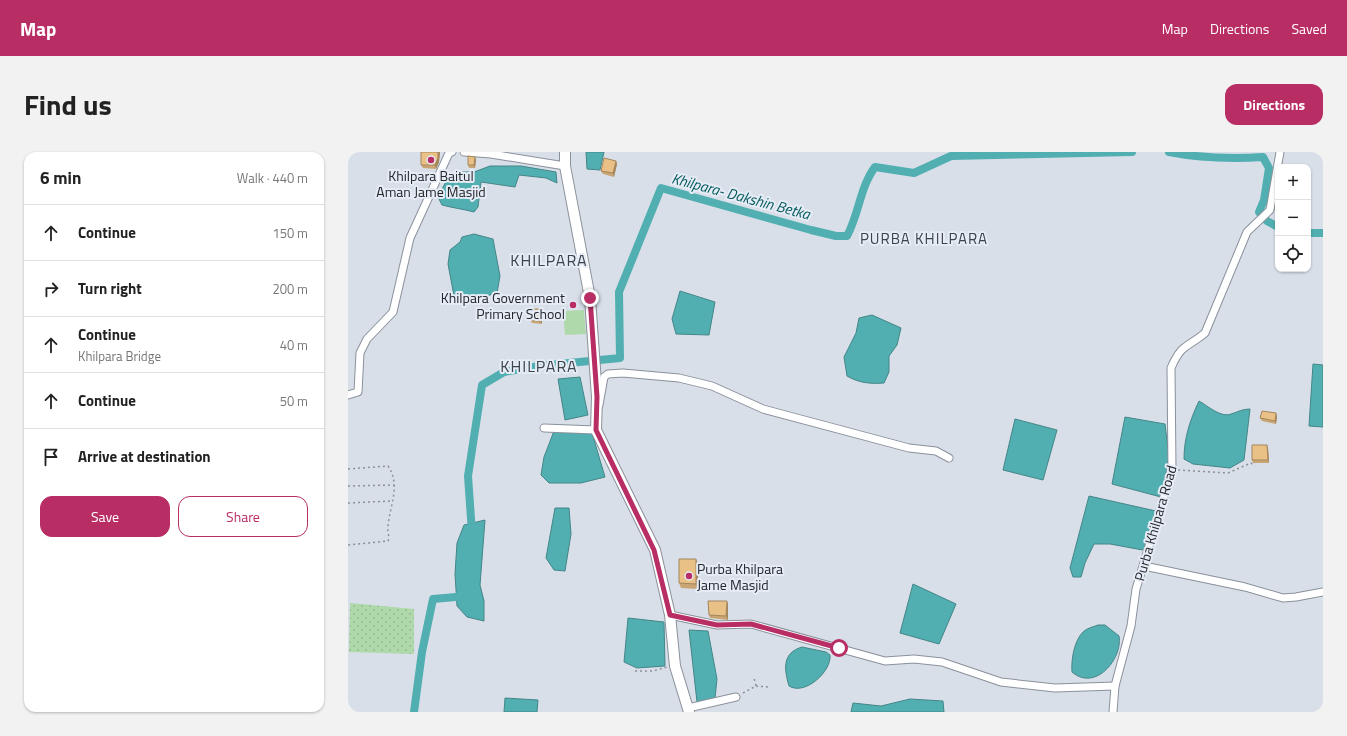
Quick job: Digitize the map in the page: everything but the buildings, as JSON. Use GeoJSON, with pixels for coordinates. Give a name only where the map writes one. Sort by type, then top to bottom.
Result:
{"type":"FeatureCollection","features":[{"type":"Feature","properties":{"kind":"street"},"geometry":{"type":"LineString","coordinates":[[348,396],[358,392],[360,353],[367,340],[393,312],[410,238],[449,153],[452,152]]}},
{"type":"Feature","properties":{"kind":"street"},"geometry":{"type":"LineString","coordinates":[[464,152],[491,154],[565,166]]}},
{"type":"Feature","properties":{"kind":"street"},"geometry":{"type":"LineString","coordinates":[[565,152],[565,166],[590,298],[597,397],[596,430],[654,550],[670,615],[675,666],[688,710],[736,698]]}},
{"type":"Feature","properties":{"kind":"street","name":"Purba Khilpara Road"},"geometry":{"type":"LineString","coordinates":[[1113,712],[1115,686],[1131,626],[1136,589],[1172,470],[1170,368],[1177,354],[1185,345],[1195,341],[1205,333],[1247,232],[1270,210],[1280,152]]}},
{"type":"Feature","properties":{"kind":"street"},"geometry":{"type":"LineString","coordinates":[[597,409],[601,401],[604,377],[608,374],[623,373],[679,378],[712,386],[764,409],[910,448],[936,451],[949,458]]}},
{"type":"Feature","properties":{"kind":"street"},"geometry":{"type":"LineString","coordinates":[[544,428],[596,430]]}},
{"type":"Feature","properties":{"kind":"street"},"geometry":{"type":"LineString","coordinates":[[1144,566],[1245,587],[1283,598],[1323,592]]}},
{"type":"Feature","properties":{"kind":"street"},"geometry":{"type":"LineString","coordinates":[[670,615],[717,625],[751,624],[885,661],[914,659],[942,662],[1001,682],[1055,688],[1115,686]]}},
{"type":"Feature","properties":{"kind":"path"},"geometry":{"type":"LineString","coordinates":[[1172,470],[1193,469],[1228,473],[1251,463],[1255,466]]}},
{"type":"Feature","properties":{"kind":"path"},"geometry":{"type":"LineString","coordinates":[[348,469],[388,466],[393,474],[395,485],[387,529],[388,542],[348,544]]}},
{"type":"Feature","properties":{"kind":"path"},"geometry":{"type":"LineString","coordinates":[[348,486],[395,485]]}},
{"type":"Feature","properties":{"kind":"path"},"geometry":{"type":"LineString","coordinates":[[348,503],[393,501]]}},
{"type":"Feature","properties":{"kind":"path"},"geometry":{"type":"LineString","coordinates":[[635,671],[653,671],[675,666]]}},
{"type":"Feature","properties":{"kind":"path"},"geometry":{"type":"LineString","coordinates":[[754,678],[756,686]]}},
{"type":"Feature","properties":{"kind":"path"},"geometry":{"type":"LineString","coordinates":[[736,698],[756,686],[769,687]]}},
{"type":"Feature","properties":{"kind":"green space"},"geometry":{"type":"Polygon","coordinates":[[[584,310],[586,334],[565,335],[563,311],[584,310]]]}},
{"type":"Feature","properties":{"kind":"green space"},"geometry":{"type":"Polygon","coordinates":[[[350,603],[414,609],[414,654],[349,652],[350,603]]]}},
{"type":"Feature","properties":{"kind":"water"},"geometry":{"type":"Polygon","coordinates":[[[586,152],[604,152],[600,170],[587,169],[586,152]]]}},
{"type":"Feature","properties":{"kind":"water"},"geometry":{"type":"Polygon","coordinates":[[[490,166],[521,166],[556,172],[557,183],[546,178],[519,175],[515,187],[481,182],[478,207],[474,212],[442,205],[439,199],[443,187],[450,175],[460,172],[474,172],[490,166]]]}},
{"type":"Feature","properties":{"kind":"water"},"geometry":{"type":"Polygon","coordinates":[[[474,234],[493,239],[500,276],[497,293],[483,297],[454,296],[448,264],[450,250],[460,242],[462,237],[474,234]]]}},
{"type":"Feature","properties":{"kind":"water"},"geometry":{"type":"Polygon","coordinates":[[[680,291],[715,302],[709,335],[676,334],[672,319],[680,291]]]}},
{"type":"Feature","properties":{"kind":"water"},"geometry":{"type":"Polygon","coordinates":[[[872,315],[901,328],[897,345],[889,356],[889,372],[884,383],[865,382],[847,376],[844,357],[856,333],[859,318],[872,315]]]}},
{"type":"Feature","properties":{"kind":"water"},"geometry":{"type":"Polygon","coordinates":[[[1313,364],[1323,365],[1323,427],[1309,426],[1313,364]]]}},
{"type":"Feature","properties":{"kind":"water"},"geometry":{"type":"Polygon","coordinates":[[[580,377],[588,415],[565,420],[558,379],[580,377]]]}},
{"type":"Feature","properties":{"kind":"water"},"geometry":{"type":"Polygon","coordinates":[[[1199,401],[1219,413],[1227,415],[1250,409],[1244,460],[1230,468],[1193,464],[1184,459],[1188,429],[1199,401]]]}},
{"type":"Feature","properties":{"kind":"water"},"geometry":{"type":"Polygon","coordinates":[[[1125,417],[1165,424],[1169,457],[1161,497],[1112,484],[1125,417]]]}},
{"type":"Feature","properties":{"kind":"water"},"geometry":{"type":"Polygon","coordinates":[[[1015,419],[1057,430],[1043,480],[1003,470],[1015,419]]]}},
{"type":"Feature","properties":{"kind":"water"},"geometry":{"type":"Polygon","coordinates":[[[554,431],[592,433],[605,477],[581,483],[549,483],[541,475],[544,457],[554,431]]]}},
{"type":"Feature","properties":{"kind":"water"},"geometry":{"type":"Polygon","coordinates":[[[1089,496],[1156,511],[1148,551],[1110,544],[1094,544],[1085,563],[1081,577],[1073,577],[1070,568],[1089,496]]]}},
{"type":"Feature","properties":{"kind":"water"},"geometry":{"type":"Polygon","coordinates":[[[555,508],[569,508],[571,534],[565,571],[554,570],[546,558],[555,508]]]}},
{"type":"Feature","properties":{"kind":"water"},"geometry":{"type":"Polygon","coordinates":[[[485,520],[480,585],[484,601],[484,621],[467,617],[457,606],[455,574],[457,543],[464,525],[485,520]]]}},
{"type":"Feature","properties":{"kind":"water"},"geometry":{"type":"Polygon","coordinates":[[[913,584],[956,604],[939,644],[900,633],[913,584]]]}},
{"type":"Feature","properties":{"kind":"water"},"geometry":{"type":"Polygon","coordinates":[[[628,618],[664,622],[665,666],[637,668],[624,662],[628,618]]]}},
{"type":"Feature","properties":{"kind":"water"},"geometry":{"type":"Polygon","coordinates":[[[1098,625],[1105,625],[1119,636],[1117,654],[1106,670],[1090,678],[1081,677],[1072,672],[1075,645],[1083,632],[1098,625]]]}},
{"type":"Feature","properties":{"kind":"water"},"geometry":{"type":"Polygon","coordinates":[[[689,630],[708,631],[717,679],[715,698],[711,701],[697,702],[689,630]]]}},
{"type":"Feature","properties":{"kind":"water"},"geometry":{"type":"Polygon","coordinates":[[[802,647],[826,652],[830,655],[829,661],[827,668],[810,685],[802,688],[795,688],[789,686],[786,674],[786,662],[791,653],[802,647]]]}},
{"type":"Feature","properties":{"kind":"water"},"geometry":{"type":"Polygon","coordinates":[[[505,698],[538,700],[537,712],[504,712],[505,698]]]}},
{"type":"Feature","properties":{"kind":"water"},"geometry":{"type":"Polygon","coordinates":[[[910,699],[943,701],[944,712],[851,712],[853,703],[881,706],[910,699]]]}},
{"type":"Feature","properties":{"kind":"waterway","name":"Khilpara- Dakshin Betka"},"geometry":{"type":"LineString","coordinates":[[472,533],[468,476],[482,385],[504,372],[539,366],[620,358],[619,292],[661,188],[811,230],[836,236],[847,236],[866,183],[875,167],[914,173],[951,156],[1132,152]]}},
{"type":"Feature","properties":{"kind":"waterway","name":"Khilpara- Dakshin Betka"},"geometry":{"type":"LineString","coordinates":[[1169,152],[1216,158],[1263,157],[1269,168],[1264,200],[1259,212],[1267,221],[1275,225]]}},
{"type":"Feature","properties":{"kind":"waterway","name":"Khilpara- Dakshin Betka"},"geometry":{"type":"LineString","coordinates":[[1311,233],[1323,233]]}},
{"type":"Feature","properties":{"kind":"waterway","name":"Khilpara- Dakshin Betka"},"geometry":{"type":"LineString","coordinates":[[414,712],[422,652],[433,599],[467,596]]}},
{"type":"Feature","properties":{"kind":"place","name":"Khilpara Baitul Aman Jame Masjid"},"geometry":{"type":"Point","coordinates":[431,160]}},
{"type":"Feature","properties":{"kind":"place","name":"Khilpara Government Primary School"},"geometry":{"type":"Point","coordinates":[573,305]}},
{"type":"Feature","properties":{"kind":"place","name":"Purba Khilpara Jame Masjid"},"geometry":{"type":"Point","coordinates":[689,576]}},
{"type":"Feature","properties":{"kind":"district","name":"PURBA KHILPARA"},"geometry":{"type":"Point","coordinates":[924,238]}},
{"type":"Feature","properties":{"kind":"district","name":"KHILPARA"},"geometry":{"type":"Point","coordinates":[549,260]}},
{"type":"Feature","properties":{"kind":"district","name":"KHILPARA"},"geometry":{"type":"Point","coordinates":[539,366]}},
{"type":"Feature","properties":{"kind":"route"},"geometry":{"type":"LineString","coordinates":[[590,298],[594,333],[597,397],[596,430],[654,550],[670,615],[717,625],[751,624],[839,648]]}}]}
